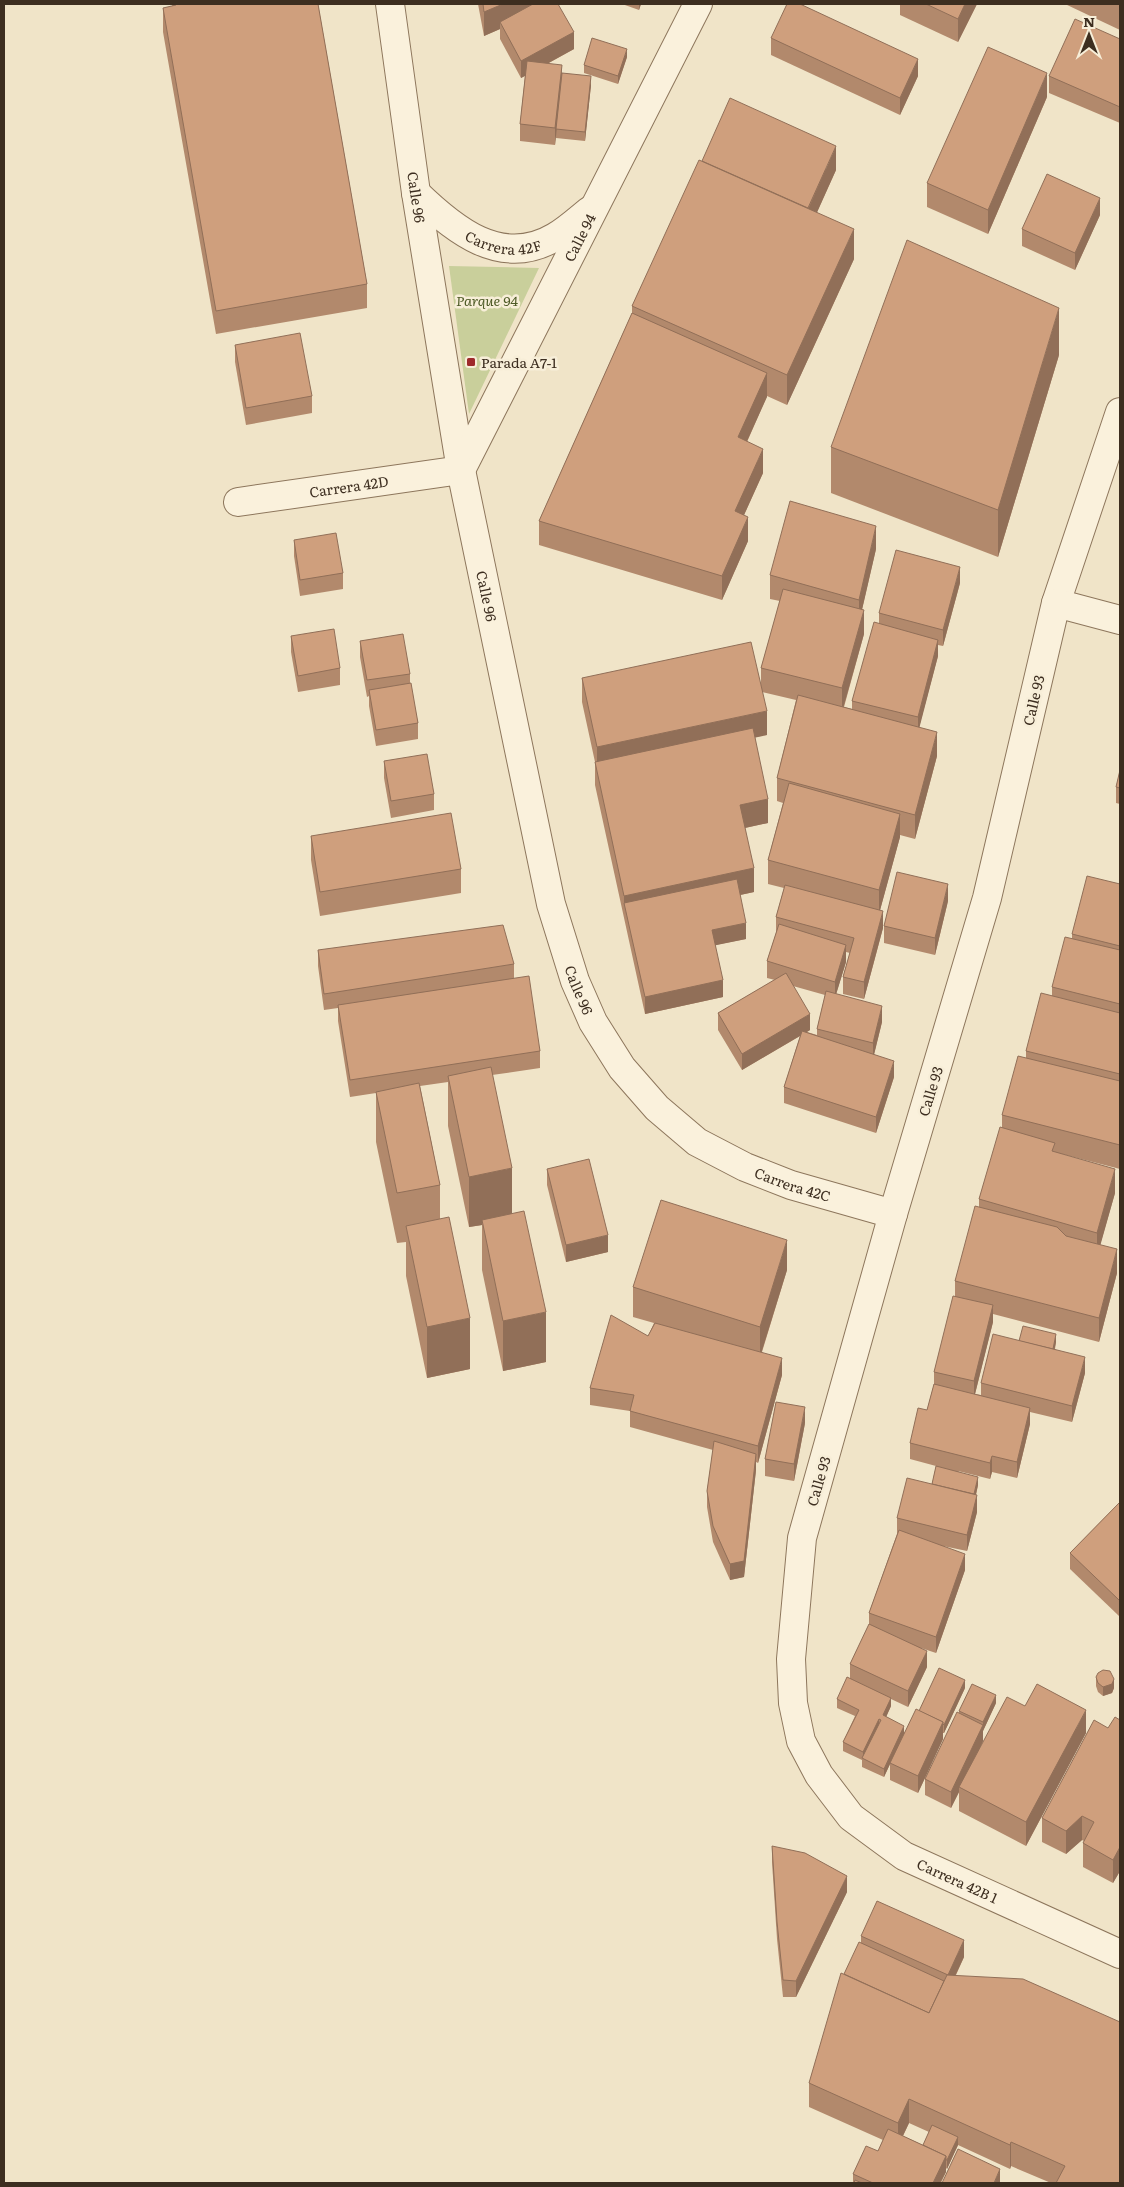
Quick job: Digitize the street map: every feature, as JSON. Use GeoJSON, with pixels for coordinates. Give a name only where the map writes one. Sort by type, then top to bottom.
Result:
{"type":"FeatureCollection","features":[{"type":"Feature","properties":{"kind":"street","name":"Calle 96"},"geometry":{"type":"LineString","coordinates":[[390,4],[416,193],[462,470],[551,904],[575,981],[593,1022],[622,1068],[657,1108],[697,1142]]}},
{"type":"Feature","properties":{"kind":"street","name":"Calle 94"},"geometry":{"type":"LineString","coordinates":[[462,470],[698,4]]}},
{"type":"Feature","properties":{"kind":"street","name":"Carrera 42F"},"geometry":{"type":"LineString","coordinates":[[416,193],[444,220],[467,236],[490,245],[512,248],[532,246],[555,237],[594,207]]}},
{"type":"Feature","properties":{"kind":"street","name":"Calle 93"},"geometry":{"type":"LineString","coordinates":[[819,1775],[802,1740],[793,1703],[791,1659],[802,1538],[893,1214],[987,898],[1056,603],[1120,412]]}},
{"type":"Feature","properties":{"kind":"street","name":"Carrera 42D"},"geometry":{"type":"LineString","coordinates":[[238,502],[462,470]]}},
{"type":"Feature","properties":{"kind":"street"},"geometry":{"type":"LineString","coordinates":[[1056,603],[1120,620]]}},
{"type":"Feature","properties":{"kind":"street","name":"Carrera 42C"},"geometry":{"type":"LineString","coordinates":[[697,1142],[745,1167],[791,1186],[893,1214]]}},
{"type":"Feature","properties":{"kind":"street","name":"Carrera 42B 1"},"geometry":{"type":"LineString","coordinates":[[819,1775],[851,1817],[904,1856],[1120,1954]]}},
{"type":"Feature","properties":{"kind":"green space","name":"Parque 94"},"geometry":{"type":"Polygon","coordinates":[[[449,266],[539,268],[469,414],[449,266]]]}},
{"type":"Feature","properties":{"kind":"building"},"geometry":{"type":"Polygon","coordinates":[[[176,4],[318,4],[367,284],[216,311],[163,8],[176,4]]]}},
{"type":"Feature","properties":{"kind":"building"},"geometry":{"type":"Polygon","coordinates":[[[483,4],[503,4],[484,12],[483,4]]]}},
{"type":"Feature","properties":{"kind":"building"},"geometry":{"type":"Polygon","coordinates":[[[533,4],[558,4],[574,32],[521,61],[500,22],[533,4]]]}},
{"type":"Feature","properties":{"kind":"building"},"geometry":{"type":"Polygon","coordinates":[[[787,4],[800,4],[918,59],[900,98],[771,38],[787,4]]]}},
{"type":"Feature","properties":{"kind":"building"},"geometry":{"type":"Polygon","coordinates":[[[926,4],[965,4],[958,19],[926,4]]]}},
{"type":"Feature","properties":{"kind":"building"},"geometry":{"type":"Polygon","coordinates":[[[1075,19],[1120,39],[1120,107],[1049,76],[1075,19]]]}},
{"type":"Feature","properties":{"kind":"building"},"geometry":{"type":"Polygon","coordinates":[[[592,38],[627,49],[618,76],[584,65],[592,38]]]}},
{"type":"Feature","properties":{"kind":"building"},"geometry":{"type":"Polygon","coordinates":[[[988,47],[1047,73],[988,210],[927,183],[988,47]]]}},
{"type":"Feature","properties":{"kind":"building"},"geometry":{"type":"Polygon","coordinates":[[[527,61],[562,65],[555,128],[520,124],[527,61]]]}},
{"type":"Feature","properties":{"kind":"building"},"geometry":{"type":"Polygon","coordinates":[[[562,73],[591,76],[585,132],[556,129],[562,73]]]}},
{"type":"Feature","properties":{"kind":"building"},"geometry":{"type":"Polygon","coordinates":[[[730,98],[836,146],[808,208],[702,161],[730,98]]]}},
{"type":"Feature","properties":{"kind":"building"},"geometry":{"type":"Polygon","coordinates":[[[699,160],[854,229],[787,375],[632,306],[699,160]]]}},
{"type":"Feature","properties":{"kind":"building"},"geometry":{"type":"Polygon","coordinates":[[[1047,174],[1100,198],[1075,253],[1022,229],[1047,174]]]}},
{"type":"Feature","properties":{"kind":"building"},"geometry":{"type":"Polygon","coordinates":[[[907,240],[1059,308],[998,510],[831,447],[907,240]]]}},
{"type":"Feature","properties":{"kind":"building"},"geometry":{"type":"Polygon","coordinates":[[[632,313],[767,373],[738,437],[763,449],[735,511],[748,517],[722,576],[539,521],[632,313]]]}},
{"type":"Feature","properties":{"kind":"building"},"geometry":{"type":"Polygon","coordinates":[[[300,333],[312,396],[246,408],[235,345],[300,333]]]}},
{"type":"Feature","properties":{"kind":"building"},"geometry":{"type":"Polygon","coordinates":[[[790,501],[876,526],[859,600],[770,575],[790,501]]]}},
{"type":"Feature","properties":{"kind":"building"},"geometry":{"type":"Polygon","coordinates":[[[336,533],[343,573],[300,580],[294,540],[336,533]]]}},
{"type":"Feature","properties":{"kind":"building"},"geometry":{"type":"Polygon","coordinates":[[[896,550],[960,567],[943,630],[879,613],[896,550]]]}},
{"type":"Feature","properties":{"kind":"building"},"geometry":{"type":"Polygon","coordinates":[[[783,589],[864,610],[842,688],[761,668],[783,589]]]}},
{"type":"Feature","properties":{"kind":"building"},"geometry":{"type":"Polygon","coordinates":[[[874,622],[938,640],[918,717],[852,701],[874,622]]]}},
{"type":"Feature","properties":{"kind":"building"},"geometry":{"type":"Polygon","coordinates":[[[334,629],[340,668],[298,676],[291,636],[334,629]]]}},
{"type":"Feature","properties":{"kind":"building"},"geometry":{"type":"Polygon","coordinates":[[[403,634],[410,674],[367,680],[360,641],[403,634]]]}},
{"type":"Feature","properties":{"kind":"building"},"geometry":{"type":"Polygon","coordinates":[[[751,642],[767,711],[597,747],[582,678],[751,642]]]}},
{"type":"Feature","properties":{"kind":"building"},"geometry":{"type":"Polygon","coordinates":[[[411,683],[418,723],[376,730],[369,690],[411,683]]]}},
{"type":"Feature","properties":{"kind":"building"},"geometry":{"type":"Polygon","coordinates":[[[798,695],[937,732],[915,815],[777,778],[798,695]]]}},
{"type":"Feature","properties":{"kind":"building"},"geometry":{"type":"Polygon","coordinates":[[[753,728],[768,799],[740,805],[754,868],[624,896],[595,762],[753,728]]]}},
{"type":"Feature","properties":{"kind":"building"},"geometry":{"type":"Polygon","coordinates":[[[427,754],[434,794],[391,801],[384,761],[427,754]]]}},
{"type":"Feature","properties":{"kind":"building"},"geometry":{"type":"Polygon","coordinates":[[[1120,770],[1120,788],[1116,787],[1120,770]]]}},
{"type":"Feature","properties":{"kind":"building"},"geometry":{"type":"Polygon","coordinates":[[[789,783],[900,814],[879,890],[768,860],[789,783]]]}},
{"type":"Feature","properties":{"kind":"building"},"geometry":{"type":"Polygon","coordinates":[[[451,813],[461,869],[320,892],[311,836],[451,813]]]}},
{"type":"Feature","properties":{"kind":"building"},"geometry":{"type":"Polygon","coordinates":[[[897,872],[948,884],[935,938],[884,926],[897,872]]]}},
{"type":"Feature","properties":{"kind":"building"},"geometry":{"type":"Polygon","coordinates":[[[1087,876],[1120,884],[1120,946],[1072,934],[1087,876]]]}},
{"type":"Feature","properties":{"kind":"building"},"geometry":{"type":"Polygon","coordinates":[[[737,879],[746,923],[712,930],[723,980],[645,997],[624,903],[737,879]]]}},
{"type":"Feature","properties":{"kind":"building"},"geometry":{"type":"Polygon","coordinates":[[[785,885],[883,911],[864,982],[843,977],[854,938],[776,917],[785,885]]]}},
{"type":"Feature","properties":{"kind":"building"},"geometry":{"type":"Polygon","coordinates":[[[779,924],[846,945],[835,982],[767,961],[779,924]]]}},
{"type":"Feature","properties":{"kind":"building"},"geometry":{"type":"Polygon","coordinates":[[[503,925],[514,964],[324,994],[318,950],[503,925]]]}},
{"type":"Feature","properties":{"kind":"building"},"geometry":{"type":"Polygon","coordinates":[[[1065,937],[1120,950],[1120,1004],[1052,987],[1065,937]]]}},
{"type":"Feature","properties":{"kind":"building"},"geometry":{"type":"Polygon","coordinates":[[[786,973],[810,1014],[742,1054],[718,1013],[786,973]]]}},
{"type":"Feature","properties":{"kind":"building"},"geometry":{"type":"Polygon","coordinates":[[[529,976],[540,1051],[350,1080],[338,1005],[529,976]]]}},
{"type":"Feature","properties":{"kind":"building"},"geometry":{"type":"Polygon","coordinates":[[[826,991],[882,1006],[873,1043],[817,1029],[826,991]]]}},
{"type":"Feature","properties":{"kind":"building"},"geometry":{"type":"Polygon","coordinates":[[[1041,993],[1120,1013],[1120,1074],[1026,1051],[1041,993]]]}},
{"type":"Feature","properties":{"kind":"building"},"geometry":{"type":"Polygon","coordinates":[[[802,1031],[894,1061],[876,1117],[784,1087],[802,1031]]]}},
{"type":"Feature","properties":{"kind":"building"},"geometry":{"type":"Polygon","coordinates":[[[1018,1056],[1120,1081],[1120,1145],[1002,1115],[1018,1056]]]}},
{"type":"Feature","properties":{"kind":"building"},"geometry":{"type":"Polygon","coordinates":[[[491,1067],[512,1168],[469,1177],[448,1076],[491,1067]]]}},
{"type":"Feature","properties":{"kind":"building"},"geometry":{"type":"Polygon","coordinates":[[[419,1083],[440,1185],[397,1193],[376,1092],[419,1083]]]}},
{"type":"Feature","properties":{"kind":"building"},"geometry":{"type":"Polygon","coordinates":[[[1000,1127],[1055,1143],[1052,1151],[1115,1169],[1097,1233],[979,1199],[1000,1127]]]}},
{"type":"Feature","properties":{"kind":"building"},"geometry":{"type":"Polygon","coordinates":[[[589,1159],[608,1235],[566,1245],[547,1169],[589,1159]]]}},
{"type":"Feature","properties":{"kind":"building"},"geometry":{"type":"Polygon","coordinates":[[[661,1200],[787,1240],[760,1327],[633,1287],[661,1200]]]}},
{"type":"Feature","properties":{"kind":"building"},"geometry":{"type":"Polygon","coordinates":[[[975,1206],[1057,1227],[1066,1236],[1117,1249],[1099,1318],[955,1281],[975,1206]]]}},
{"type":"Feature","properties":{"kind":"building"},"geometry":{"type":"Polygon","coordinates":[[[524,1211],[546,1312],[503,1321],[482,1220],[524,1211]]]}},
{"type":"Feature","properties":{"kind":"building"},"geometry":{"type":"Polygon","coordinates":[[[449,1217],[470,1318],[427,1327],[406,1226],[449,1217]]]}},
{"type":"Feature","properties":{"kind":"building"},"geometry":{"type":"Polygon","coordinates":[[[953,1296],[993,1305],[974,1381],[934,1372],[953,1296]]]}},
{"type":"Feature","properties":{"kind":"building"},"geometry":{"type":"Polygon","coordinates":[[[611,1315],[648,1336],[655,1323],[782,1358],[758,1446],[630,1411],[634,1395],[590,1388],[611,1315]]]}},
{"type":"Feature","properties":{"kind":"building"},"geometry":{"type":"Polygon","coordinates":[[[1023,1326],[1056,1334],[1053,1349],[1019,1341],[1023,1326]]]}},
{"type":"Feature","properties":{"kind":"building"},"geometry":{"type":"Polygon","coordinates":[[[993,1334],[1085,1357],[1072,1406],[981,1383],[993,1334]]]}},
{"type":"Feature","properties":{"kind":"building"},"geometry":{"type":"Polygon","coordinates":[[[934,1384],[1030,1408],[1017,1462],[992,1456],[990,1463],[910,1443],[918,1408],[927,1410],[934,1384]]]}},
{"type":"Feature","properties":{"kind":"building"},"geometry":{"type":"Polygon","coordinates":[[[776,1402],[805,1407],[794,1464],[765,1459],[776,1402]]]}},
{"type":"Feature","properties":{"kind":"building"},"geometry":{"type":"Polygon","coordinates":[[[714,1441],[756,1454],[744,1561],[730,1564],[713,1526],[707,1491],[714,1441]]]}},
{"type":"Feature","properties":{"kind":"building"},"geometry":{"type":"Polygon","coordinates":[[[936,1466],[978,1477],[974,1494],[932,1484],[936,1466]]]}},
{"type":"Feature","properties":{"kind":"building"},"geometry":{"type":"Polygon","coordinates":[[[907,1478],[977,1495],[967,1535],[897,1518],[907,1478]]]}},
{"type":"Feature","properties":{"kind":"building"},"geometry":{"type":"Polygon","coordinates":[[[1120,1502],[1120,1598],[1119,1600],[1070,1553],[1120,1502]]]}},
{"type":"Feature","properties":{"kind":"building"},"geometry":{"type":"Polygon","coordinates":[[[899,1530],[965,1554],[936,1637],[869,1613],[899,1530]]]}},
{"type":"Feature","properties":{"kind":"building"},"geometry":{"type":"Polygon","coordinates":[[[869,1624],[927,1651],[908,1691],[850,1664],[869,1624]]]}},
{"type":"Feature","properties":{"kind":"building"},"geometry":{"type":"Polygon","coordinates":[[[939,1668],[965,1680],[944,1725],[943,1722],[919,1711],[939,1668]]]}},
{"type":"Feature","properties":{"kind":"building"},"geometry":{"type":"Polygon","coordinates":[[[1103,1670],[1110,1671],[1114,1679],[1112,1684],[1103,1687],[1098,1683],[1096,1677],[1103,1670]]]}},
{"type":"Feature","properties":{"kind":"building"},"geometry":{"type":"Polygon","coordinates":[[[847,1677],[891,1698],[883,1715],[904,1726],[884,1769],[862,1758],[881,1720],[879,1719],[863,1752],[843,1742],[859,1710],[837,1699],[847,1677]]]}},
{"type":"Feature","properties":{"kind":"building"},"geometry":{"type":"Polygon","coordinates":[[[972,1684],[996,1695],[983,1722],[959,1711],[972,1684]]]}},
{"type":"Feature","properties":{"kind":"building"},"geometry":{"type":"Polygon","coordinates":[[[1037,1684],[1086,1710],[1026,1822],[959,1787],[1007,1697],[1025,1706],[1037,1684]]]}},
{"type":"Feature","properties":{"kind":"building"},"geometry":{"type":"Polygon","coordinates":[[[916,1709],[943,1722],[918,1776],[890,1763],[916,1709]]]}},
{"type":"Feature","properties":{"kind":"building"},"geometry":{"type":"Polygon","coordinates":[[[957,1712],[983,1725],[951,1792],[925,1779],[957,1712]]]}},
{"type":"Feature","properties":{"kind":"building"},"geometry":{"type":"Polygon","coordinates":[[[1115,1717],[1120,1720],[1120,1847],[1113,1860],[1083,1843],[1094,1822],[1082,1816],[1066,1831],[1042,1818],[1094,1720],[1108,1728],[1115,1717]]]}},
{"type":"Feature","properties":{"kind":"building"},"geometry":{"type":"Polygon","coordinates":[[[772,1846],[805,1853],[847,1876],[796,1981],[783,1980],[772,1846]]]}},
{"type":"Feature","properties":{"kind":"building"},"geometry":{"type":"Polygon","coordinates":[[[877,1901],[964,1940],[948,1975],[861,1936],[877,1901]]]}},
{"type":"Feature","properties":{"kind":"building"},"geometry":{"type":"Polygon","coordinates":[[[859,1942],[944,1981],[929,2013],[844,1974],[859,1942]]]}},
{"type":"Feature","properties":{"kind":"building"},"geometry":{"type":"Polygon","coordinates":[[[841,1973],[929,2013],[947,1975],[1023,1979],[1120,2022],[1120,2183],[1056,2183],[1065,2166],[1011,2142],[1010,2145],[909,2099],[898,2123],[809,2083],[841,1973]]]}},
{"type":"Feature","properties":{"kind":"building"},"geometry":{"type":"Polygon","coordinates":[[[932,2125],[958,2137],[947,2160],[946,2156],[923,2145],[932,2125]]]}},
{"type":"Feature","properties":{"kind":"building"},"geometry":{"type":"Polygon","coordinates":[[[888,2129],[946,2156],[933,2183],[873,2183],[853,2174],[866,2146],[878,2151],[888,2129]]]}},
{"type":"Feature","properties":{"kind":"building"},"geometry":{"type":"Polygon","coordinates":[[[958,2149],[1000,2169],[994,2183],[942,2183],[958,2149]]]}},
{"type":"Feature","properties":{"kind":"place","name":"Parada A7-1"},"geometry":{"type":"Point","coordinates":[471,362]}}]}
